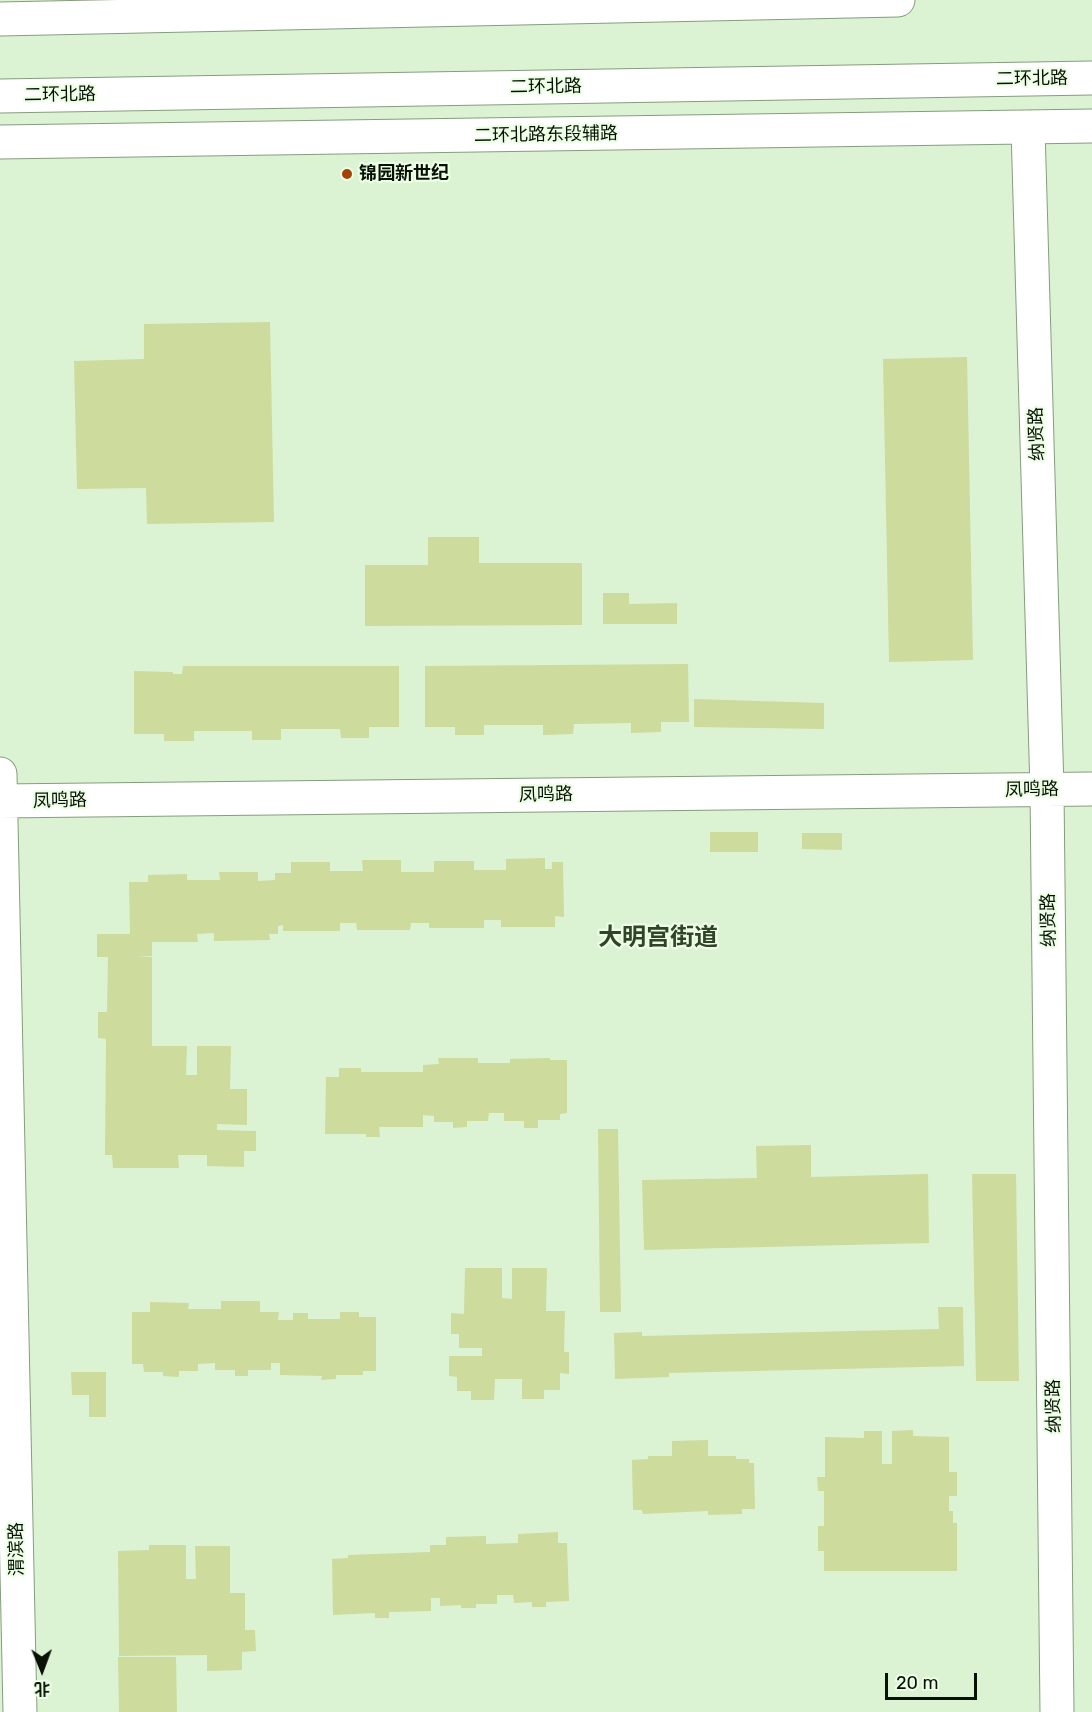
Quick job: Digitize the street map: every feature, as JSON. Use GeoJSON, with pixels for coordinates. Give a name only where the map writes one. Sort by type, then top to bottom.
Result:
{"type":"FeatureCollection","features":[{"type":"Feature","properties":{"kind":"main road"},"geometry":{"type":"LineString","coordinates":[[0,19],[898,0]]}},
{"type":"Feature","properties":{"kind":"main road","name":"二环北路"},"geometry":{"type":"LineString","coordinates":[[0,96],[1092,78]]}},
{"type":"Feature","properties":{"kind":"main road","name":"二环北路东段辅路"},"geometry":{"type":"LineString","coordinates":[[0,142],[1092,126]]}},
{"type":"Feature","properties":{"kind":"main road","name":"纳贤路"},"geometry":{"type":"LineString","coordinates":[[1028,128],[1047,790],[1057,1712]]}},
{"type":"Feature","properties":{"kind":"main road","name":"渭滨路"},"geometry":{"type":"LineString","coordinates":[[0,774],[20,1712]]}},
{"type":"Feature","properties":{"kind":"main road","name":"凤鸣路"},"geometry":{"type":"LineString","coordinates":[[0,801],[1092,789]]}},
{"type":"Feature","properties":{"kind":"building"},"geometry":{"type":"Polygon","coordinates":[[[270,322],[274,522],[147,524],[146,488],[77,489],[74,361],[144,359],[144,324],[270,322]]]}},
{"type":"Feature","properties":{"kind":"building"},"geometry":{"type":"Polygon","coordinates":[[[967,357],[973,660],[889,662],[883,359],[967,357]]]}},
{"type":"Feature","properties":{"kind":"building"},"geometry":{"type":"Polygon","coordinates":[[[428,537],[479,537],[479,563],[582,563],[582,625],[365,626],[365,565],[428,565],[428,537]]]}},
{"type":"Feature","properties":{"kind":"building"},"geometry":{"type":"Polygon","coordinates":[[[603,593],[629,593],[629,604],[677,603],[677,624],[603,624],[603,593]]]}},
{"type":"Feature","properties":{"kind":"building"},"geometry":{"type":"Polygon","coordinates":[[[688,664],[689,722],[661,722],[661,732],[631,733],[631,723],[574,724],[573,734],[543,735],[543,725],[484,725],[484,735],[455,735],[455,727],[425,727],[425,666],[688,664]]]}},
{"type":"Feature","properties":{"kind":"building"},"geometry":{"type":"Polygon","coordinates":[[[183,666],[399,666],[399,727],[369,727],[369,738],[341,738],[340,729],[281,729],[281,740],[252,740],[252,731],[194,731],[194,741],[164,741],[164,734],[134,734],[134,671],[182,674],[183,666]]]}},
{"type":"Feature","properties":{"kind":"building"},"geometry":{"type":"Polygon","coordinates":[[[694,699],[824,703],[824,729],[694,727],[694,699]]]}},
{"type":"Feature","properties":{"kind":"building"},"geometry":{"type":"Polygon","coordinates":[[[710,832],[758,832],[758,852],[710,852],[710,832]]]}},
{"type":"Feature","properties":{"kind":"building"},"geometry":{"type":"Polygon","coordinates":[[[802,833],[842,833],[842,850],[802,849],[802,833]]]}},
{"type":"Feature","properties":{"kind":"building"},"geometry":{"type":"Polygon","coordinates":[[[545,858],[545,869],[552,869],[552,862],[563,862],[564,917],[555,916],[555,927],[501,927],[501,920],[484,920],[484,928],[429,928],[429,923],[411,923],[410,930],[357,930],[356,923],[340,923],[340,931],[283,931],[283,925],[278,926],[278,934],[269,934],[270,940],[214,941],[214,933],[197,934],[198,942],[152,942],[152,956],[137,956],[152,957],[152,1046],[187,1046],[186,1075],[197,1075],[197,1046],[231,1046],[230,1089],[247,1089],[247,1125],[217,1124],[217,1130],[256,1131],[256,1151],[244,1151],[244,1167],[207,1166],[207,1155],[178,1155],[179,1168],[113,1168],[112,1155],[105,1155],[106,1039],[98,1038],[98,1012],[107,1012],[108,957],[97,957],[97,934],[130,934],[129,882],[148,882],[148,875],[187,874],[187,880],[220,880],[219,872],[258,872],[258,881],[275,880],[275,873],[291,873],[291,862],[330,862],[330,871],[363,871],[362,860],[401,860],[401,872],[434,872],[434,861],[474,861],[474,870],[506,870],[506,859],[545,858]]]}},
{"type":"Feature","properties":{"kind":"building"},"geometry":{"type":"Polygon","coordinates":[[[438,1058],[478,1058],[478,1063],[510,1063],[510,1059],[567,1060],[567,1113],[560,1114],[560,1120],[538,1120],[538,1128],[524,1128],[524,1121],[504,1121],[504,1113],[489,1113],[488,1121],[467,1121],[467,1127],[453,1128],[453,1122],[434,1122],[434,1116],[423,1115],[423,1127],[379,1127],[380,1137],[366,1137],[366,1134],[325,1134],[326,1077],[339,1077],[339,1068],[361,1068],[361,1072],[423,1072],[423,1065],[439,1064],[438,1058]]]}},
{"type":"Feature","properties":{"kind":"building"},"geometry":{"type":"Polygon","coordinates":[[[598,1129],[618,1129],[621,1312],[600,1312],[598,1129]]]}},
{"type":"Feature","properties":{"kind":"building"},"geometry":{"type":"Polygon","coordinates":[[[811,1145],[811,1177],[928,1174],[929,1243],[644,1250],[642,1180],[757,1178],[756,1146],[811,1145]]]}},
{"type":"Feature","properties":{"kind":"building"},"geometry":{"type":"Polygon","coordinates":[[[972,1174],[1016,1174],[1019,1381],[976,1381],[972,1174]]]}},
{"type":"Feature","properties":{"kind":"building"},"geometry":{"type":"Polygon","coordinates":[[[465,1268],[502,1268],[502,1298],[512,1299],[512,1268],[547,1268],[546,1311],[565,1311],[564,1352],[569,1352],[569,1374],[560,1373],[560,1390],[544,1390],[544,1399],[522,1399],[522,1379],[495,1379],[494,1400],[471,1400],[471,1391],[457,1391],[457,1377],[449,1376],[449,1356],[482,1356],[482,1348],[459,1348],[459,1334],[451,1334],[451,1313],[464,1314],[465,1268]]]}},
{"type":"Feature","properties":{"kind":"building"},"geometry":{"type":"Polygon","coordinates":[[[221,1301],[260,1301],[260,1312],[279,1312],[278,1320],[293,1320],[293,1313],[308,1313],[308,1319],[340,1319],[340,1312],[359,1312],[359,1317],[376,1317],[376,1371],[363,1371],[363,1375],[336,1375],[336,1379],[321,1380],[322,1376],[280,1375],[280,1363],[271,1363],[271,1370],[248,1370],[248,1376],[235,1376],[235,1370],[215,1370],[215,1363],[198,1364],[198,1371],[179,1371],[179,1377],[163,1376],[163,1372],[144,1372],[143,1364],[132,1364],[132,1312],[150,1312],[150,1302],[189,1303],[188,1309],[221,1309],[221,1301]]]}},
{"type":"Feature","properties":{"kind":"building"},"geometry":{"type":"Polygon","coordinates":[[[938,1307],[963,1307],[964,1366],[669,1373],[669,1377],[615,1379],[614,1333],[642,1332],[642,1336],[939,1329],[938,1307]]]}},
{"type":"Feature","properties":{"kind":"building"},"geometry":{"type":"Polygon","coordinates":[[[71,1372],[106,1372],[106,1417],[89,1417],[89,1395],[72,1395],[71,1372]]]}},
{"type":"Feature","properties":{"kind":"building"},"geometry":{"type":"Polygon","coordinates":[[[913,1430],[913,1436],[949,1437],[949,1472],[957,1472],[957,1496],[949,1496],[949,1511],[953,1511],[953,1523],[957,1523],[957,1571],[824,1571],[824,1551],[818,1551],[818,1526],[824,1526],[824,1491],[818,1491],[817,1477],[825,1477],[825,1437],[864,1438],[864,1431],[882,1431],[882,1464],[892,1464],[892,1431],[913,1430]]]}},
{"type":"Feature","properties":{"kind":"building"},"geometry":{"type":"Polygon","coordinates":[[[708,1440],[708,1456],[736,1456],[736,1459],[749,1459],[749,1463],[754,1463],[755,1509],[742,1509],[742,1514],[708,1515],[708,1511],[643,1514],[642,1510],[633,1510],[632,1460],[648,1459],[648,1456],[672,1456],[672,1441],[708,1440]]]}},
{"type":"Feature","properties":{"kind":"building"},"geometry":{"type":"Polygon","coordinates":[[[558,1532],[558,1543],[567,1543],[569,1601],[546,1602],[546,1607],[532,1607],[532,1602],[514,1603],[513,1595],[497,1595],[497,1604],[476,1604],[476,1608],[461,1608],[461,1605],[440,1606],[440,1598],[431,1598],[431,1611],[389,1612],[389,1618],[375,1618],[375,1613],[333,1615],[332,1559],[348,1558],[348,1555],[430,1552],[430,1545],[446,1545],[446,1537],[486,1536],[486,1544],[518,1543],[518,1534],[558,1532]]]}},
{"type":"Feature","properties":{"kind":"building"},"geometry":{"type":"Polygon","coordinates":[[[149,1545],[186,1545],[186,1579],[196,1579],[195,1546],[230,1546],[230,1593],[245,1593],[245,1630],[255,1630],[256,1651],[242,1652],[242,1670],[207,1671],[207,1655],[119,1656],[118,1551],[149,1550],[149,1545]]]}},
{"type":"Feature","properties":{"kind":"building"},"geometry":{"type":"Polygon","coordinates":[[[118,1657],[176,1657],[177,1712],[119,1712],[118,1657]]]}},
{"type":"Feature","properties":{"kind":"place","name":"锦园新世纪"},"geometry":{"type":"Point","coordinates":[347,174]}},
{"type":"Feature","properties":{"kind":"district","name":"大明宫街道"},"geometry":{"type":"Point","coordinates":[658,938]}}]}
